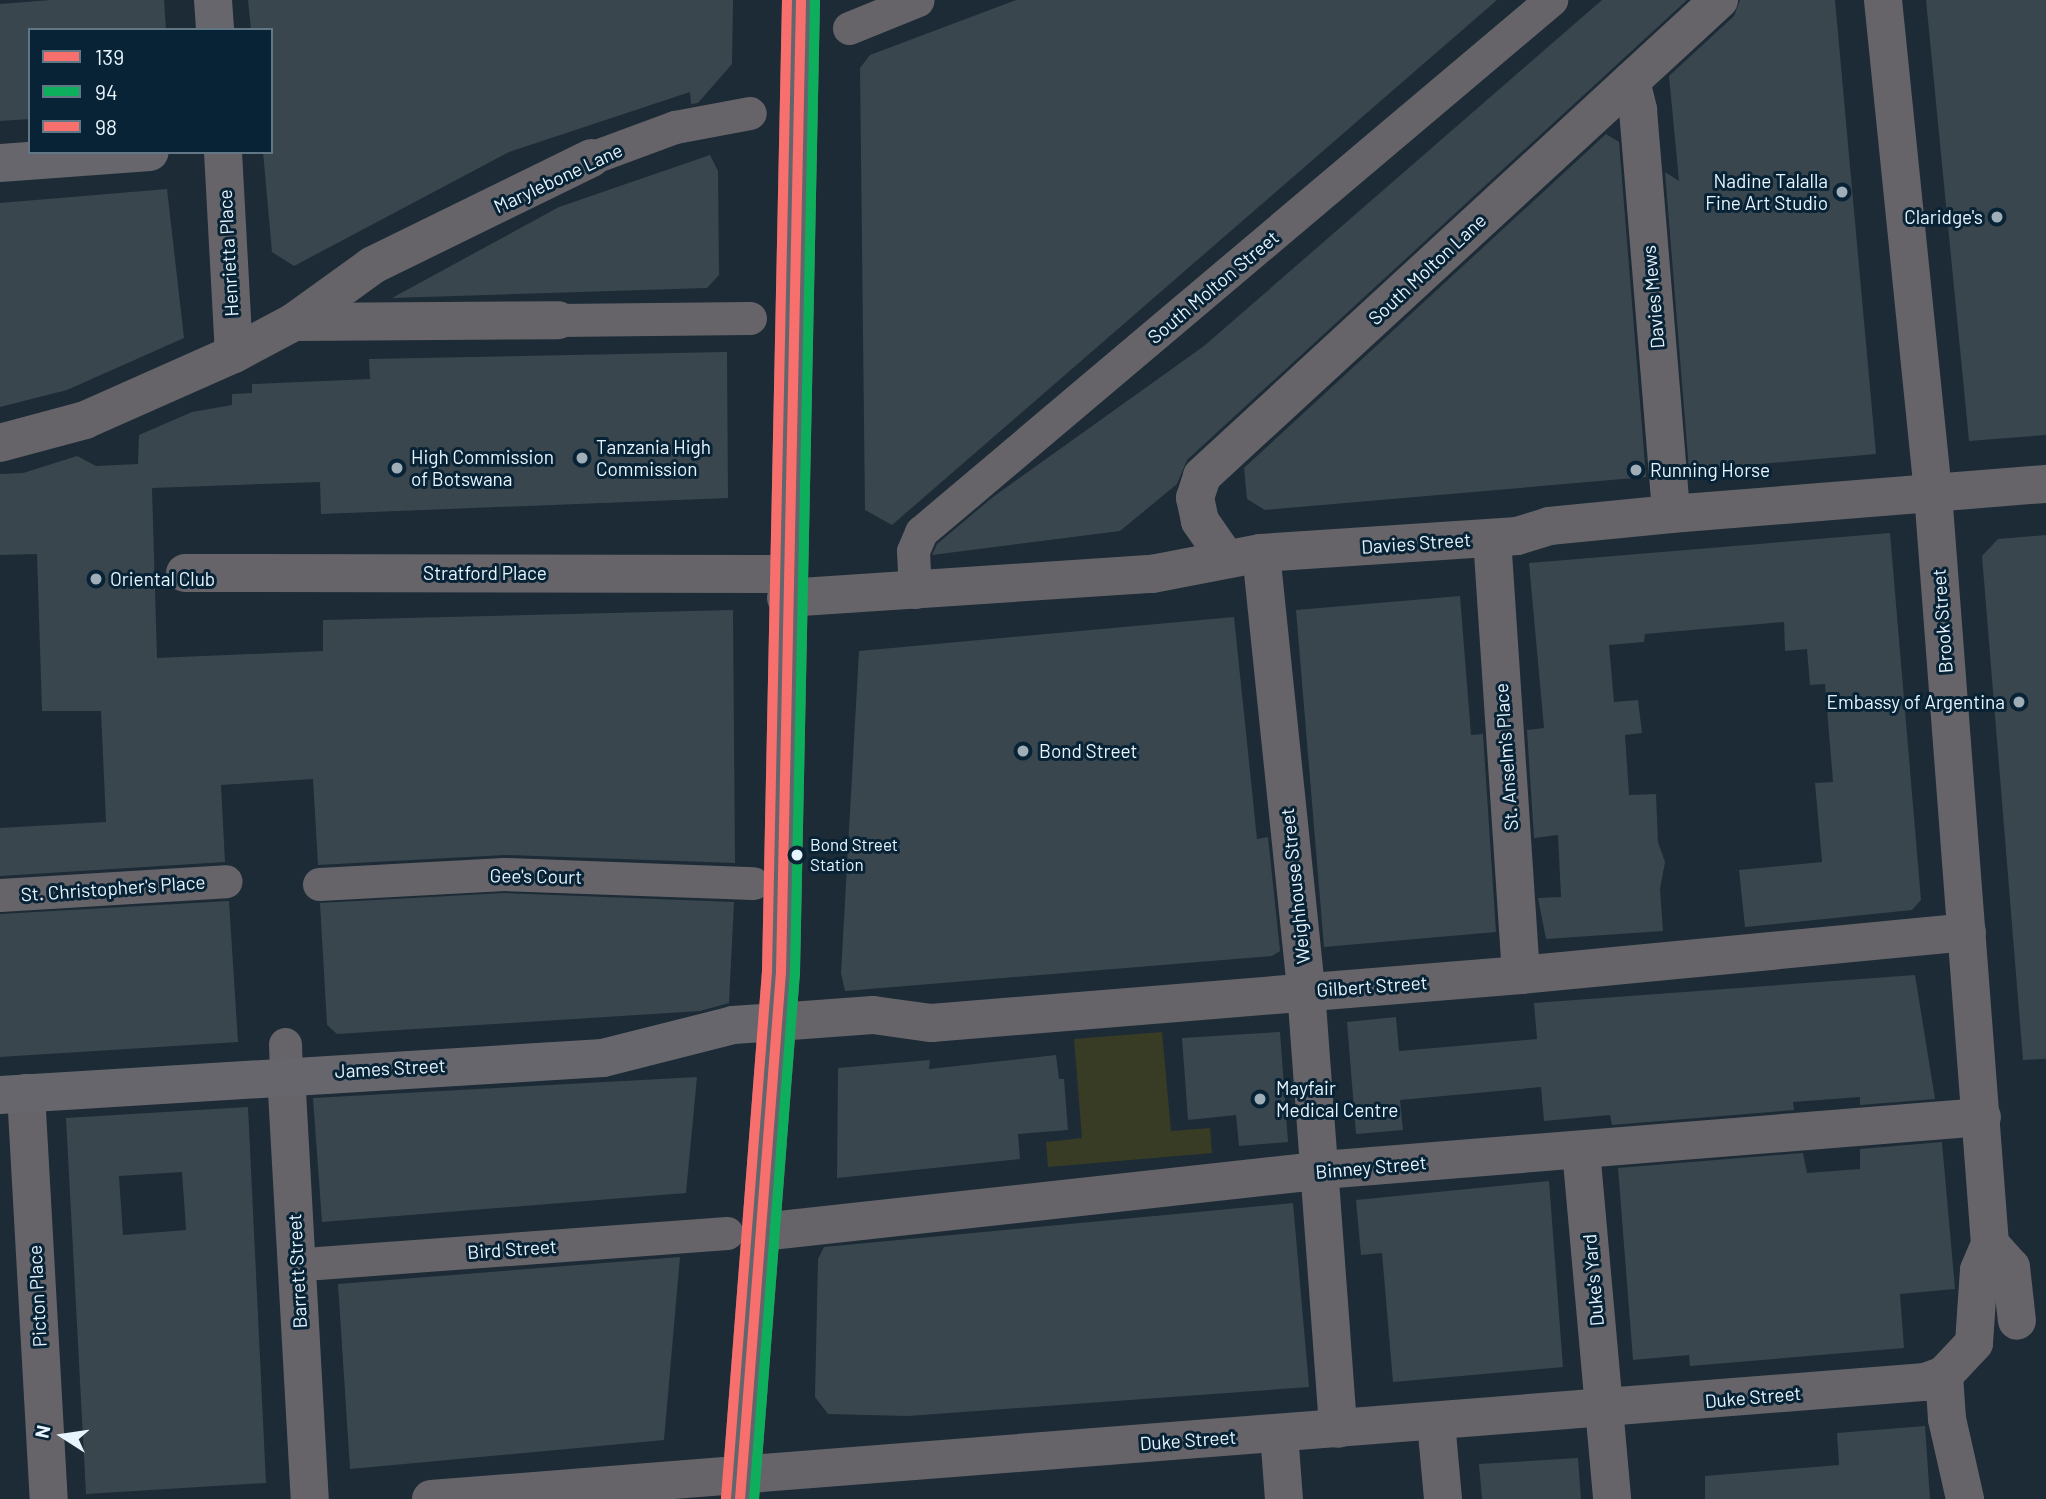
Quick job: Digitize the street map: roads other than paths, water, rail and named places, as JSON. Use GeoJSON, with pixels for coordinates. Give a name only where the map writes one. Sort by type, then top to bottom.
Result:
{"type":"FeatureCollection","features":[{"type":"Feature","properties":{"kind":"main road"},"geometry":{"type":"LineString","coordinates":[[213,0],[215,28]]}},
{"type":"Feature","properties":{"kind":"main road"},"geometry":{"type":"LineString","coordinates":[[741,1486],[744,1232],[777,1022],[801,0]]}},
{"type":"Feature","properties":{"kind":"main road"},"geometry":{"type":"LineString","coordinates":[[0,163],[123,154]]}},
{"type":"Feature","properties":{"kind":"main road","name":"James Street"},"geometry":{"type":"LineString","coordinates":[[13,1094],[286,1059],[603,1058],[733,1025],[777,1022]]}},
{"type":"Feature","properties":{"kind":"street"},"geometry":{"type":"LineString","coordinates":[[849,28],[918,0]]}},
{"type":"Feature","properties":{"kind":"street","name":"South Molton Street"},"geometry":{"type":"LineString","coordinates":[[915,592],[913,551],[921,532],[1551,0]]}},
{"type":"Feature","properties":{"kind":"street","name":"South Molton Lane"},"geometry":{"type":"LineString","coordinates":[[1243,555],[1199,522],[1195,498],[1202,476],[1719,0]]}},
{"type":"Feature","properties":{"kind":"street","name":"Brook Street"},"geometry":{"type":"LineString","coordinates":[[1884,0],[1933,493],[1982,1117],[1990,1244],[1979,1270],[1974,1343]]}},
{"type":"Feature","properties":{"kind":"street","name":"Davies Mews"},"geometry":{"type":"LineString","coordinates":[[1630,81],[1637,104],[1671,514]]}},
{"type":"Feature","properties":{"kind":"street","name":"Marylebone Lane"},"geometry":{"type":"LineString","coordinates":[[0,443],[85,420],[234,354],[294,322],[373,265],[591,158],[675,127],[750,113]]}},
{"type":"Feature","properties":{"kind":"street","name":"Henrietta Place"},"geometry":{"type":"LineString","coordinates":[[223,154],[234,354]]}},
{"type":"Feature","properties":{"kind":"street"},"geometry":{"type":"LineString","coordinates":[[373,265],[384,324]]}},
{"type":"Feature","properties":{"kind":"street","name":"Marylebone Lane"},"geometry":{"type":"LineString","coordinates":[[294,322],[384,324],[750,318]]}},
{"type":"Feature","properties":{"kind":"street","name":"Davies Street"},"geometry":{"type":"LineString","coordinates":[[786,586],[915,592],[1152,574],[1243,555],[1492,538],[1671,514],[2046,484]]}},
{"type":"Feature","properties":{"kind":"street","name":"St. Anselm's Place"},"geometry":{"type":"LineString","coordinates":[[1492,538],[1521,975]]}},
{"type":"Feature","properties":{"kind":"street","name":"Weighhouse Street"},"geometry":{"type":"LineString","coordinates":[[1243,555],[1306,990],[1338,1429]]}},
{"type":"Feature","properties":{"kind":"street","name":"Stratford Place"},"geometry":{"type":"LineString","coordinates":[[185,573],[786,586]]}},
{"type":"Feature","properties":{"kind":"street","name":"Gee's Court"},"geometry":{"type":"LineString","coordinates":[[319,884],[504,873],[753,883]]}},
{"type":"Feature","properties":{"kind":"street","name":"St. Christopher's Place"},"geometry":{"type":"LineString","coordinates":[[0,895],[226,881]]}},
{"type":"Feature","properties":{"kind":"street","name":"Gilbert Street"},"geometry":{"type":"LineString","coordinates":[[777,1022],[873,1015],[932,1023],[1306,990],[1521,975],[1967,932]]}},
{"type":"Feature","properties":{"kind":"street","name":"Barrett Street"},"geometry":{"type":"LineString","coordinates":[[286,1059],[308,1264],[310,1499]]}},
{"type":"Feature","properties":{"kind":"street","name":"Picton Place"},"geometry":{"type":"LineString","coordinates":[[13,1094],[49,1499]]}},
{"type":"Feature","properties":{"kind":"street","name":"Binney Street"},"geometry":{"type":"LineString","coordinates":[[744,1232],[908,1212],[1319,1172],[1982,1117]]}},
{"type":"Feature","properties":{"kind":"street","name":"Duke's Yard"},"geometry":{"type":"LineString","coordinates":[[1581,1150],[1612,1499]]}},
{"type":"Feature","properties":{"kind":"street","name":"Bird Street"},"geometry":{"type":"LineString","coordinates":[[308,1264],[744,1232]]}},
{"type":"Feature","properties":{"kind":"street"},"geometry":{"type":"LineString","coordinates":[[1965,1499],[1947,1419],[1944,1375],[1974,1343],[1993,1340],[2031,1324],[2011,1267],[1990,1244]]}},
{"type":"Feature","properties":{"kind":"street","name":"Duke Street"},"geometry":{"type":"LineString","coordinates":[[430,1499],[741,1486],[1279,1433],[1605,1410],[1925,1382],[1944,1375]]}},
{"type":"Feature","properties":{"kind":"street"},"geometry":{"type":"LineString","coordinates":[[1436,1422],[1443,1499]]}},
{"type":"Feature","properties":{"kind":"street"},"geometry":{"type":"LineString","coordinates":[[1279,1433],[1284,1499]]}},
{"type":"Feature","properties":{"kind":"place","name":"Nadine Talalla Fine Art Studio"},"geometry":{"type":"Point","coordinates":[1842,192]}},
{"type":"Feature","properties":{"kind":"place","name":"Claridge's"},"geometry":{"type":"Point","coordinates":[1997,217]}},
{"type":"Feature","properties":{"kind":"place","name":"Tanzania High Commission"},"geometry":{"type":"Point","coordinates":[582,458]}},
{"type":"Feature","properties":{"kind":"place","name":"High Commission of Botswana"},"geometry":{"type":"Point","coordinates":[397,468]}},
{"type":"Feature","properties":{"kind":"place","name":"Running Horse"},"geometry":{"type":"Point","coordinates":[1636,470]}},
{"type":"Feature","properties":{"kind":"place","name":"Oriental Club"},"geometry":{"type":"Point","coordinates":[96,579]}},
{"type":"Feature","properties":{"kind":"place","name":"Embassy of Argentina"},"geometry":{"type":"Point","coordinates":[2019,702]}},
{"type":"Feature","properties":{"kind":"place","name":"Bond Street"},"geometry":{"type":"Point","coordinates":[1023,751]}},
{"type":"Feature","properties":{"kind":"place","name":"Bond Street Station"},"geometry":{"type":"Point","coordinates":[797,855]}},
{"type":"Feature","properties":{"kind":"place","name":"Mayfair Medical Centre"},"geometry":{"type":"Point","coordinates":[1260,1099]}}]}
